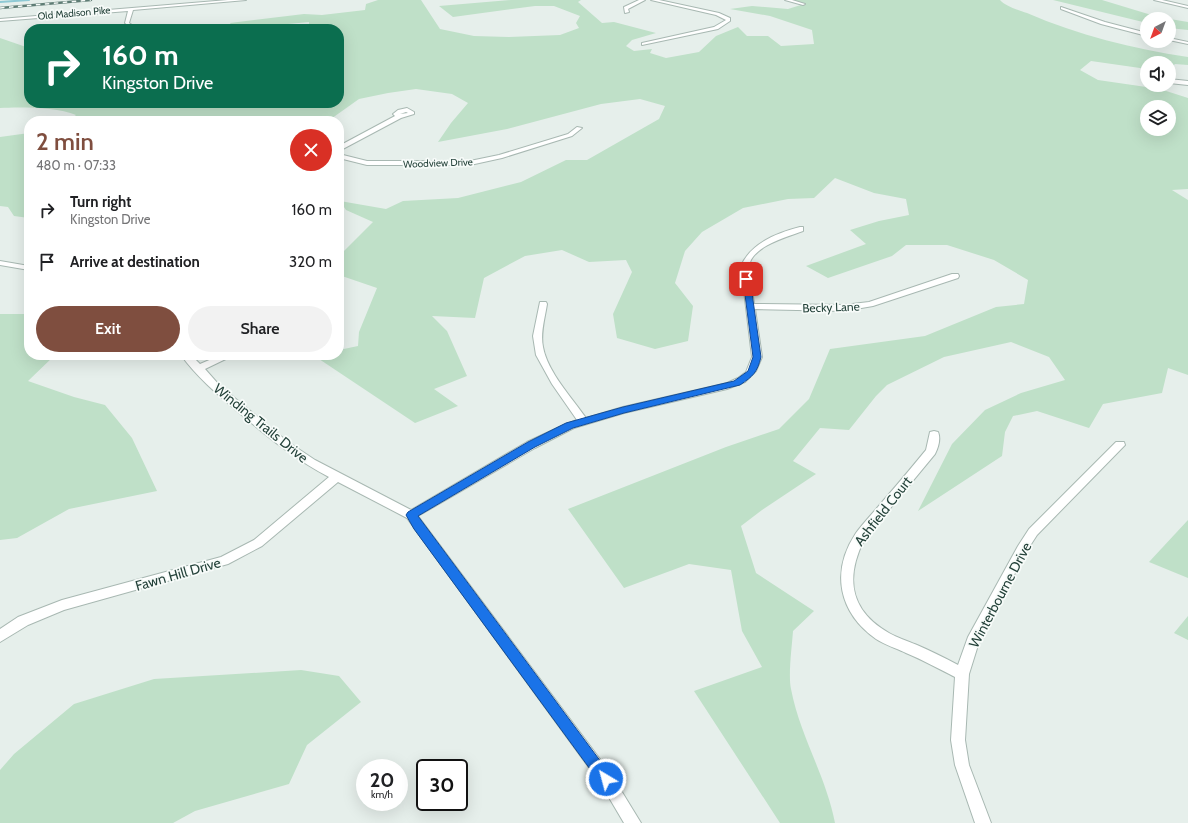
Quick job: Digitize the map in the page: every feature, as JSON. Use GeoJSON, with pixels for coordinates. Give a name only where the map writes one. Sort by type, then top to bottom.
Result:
{"type":"FeatureCollection","features":[{"type":"Feature","properties":{"kind":"street","name":"Old Madison Pike"},"geometry":{"type":"LineString","coordinates":[[0,20],[244,0]]}},
{"type":"Feature","properties":{"kind":"street"},"geometry":{"type":"LineString","coordinates":[[627,12],[626,8],[643,0]]}},
{"type":"Feature","properties":{"kind":"street"},"geometry":{"type":"LineString","coordinates":[[644,44],[716,28],[728,21],[728,19],[717,14],[653,0]]}},
{"type":"Feature","properties":{"kind":"street"},"geometry":{"type":"LineString","coordinates":[[787,0],[803,4]]}},
{"type":"Feature","properties":{"kind":"street"},"geometry":{"type":"LineString","coordinates":[[1156,0],[1188,7]]}},
{"type":"Feature","properties":{"kind":"street"},"geometry":{"type":"LineString","coordinates":[[1063,8],[1103,23],[1140,33]]}},
{"type":"Feature","properties":{"kind":"street"},"geometry":{"type":"LineString","coordinates":[[128,24],[127,23],[131,9]]}},
{"type":"Feature","properties":{"kind":"street"},"geometry":{"type":"LineString","coordinates":[[1176,40],[1188,43]]}},
{"type":"Feature","properties":{"kind":"street"},"geometry":{"type":"LineString","coordinates":[[1176,82],[1188,83]]}},
{"type":"Feature","properties":{"kind":"street"},"geometry":{"type":"LineString","coordinates":[[344,145],[400,116]]}},
{"type":"Feature","properties":{"kind":"street","name":"Woodview Drive"},"geometry":{"type":"LineString","coordinates":[[344,157],[367,163],[470,163],[500,157],[570,135],[579,128]]}},
{"type":"Feature","properties":{"kind":"street"},"geometry":{"type":"LineString","coordinates":[[411,515],[531,445],[570,426],[583,421],[737,383],[751,373],[757,357],[745,266],[749,256],[760,246],[800,229]]}},
{"type":"Feature","properties":{"kind":"street"},"geometry":{"type":"LineString","coordinates":[[0,263],[24,267]]}},
{"type":"Feature","properties":{"kind":"street","name":"Becky Lane"},"geometry":{"type":"LineString","coordinates":[[750,306],[831,309],[850,307],[870,304],[955,276]]}},
{"type":"Feature","properties":{"kind":"street"},"geometry":{"type":"LineString","coordinates":[[543,304],[539,327],[538,347],[546,364],[583,421]]}},
{"type":"Feature","properties":{"kind":"street","name":"Winding Trails Drive"},"geometry":{"type":"LineString","coordinates":[[190,360],[217,388],[284,445],[336,477],[411,515],[606,779],[633,823]]}},
{"type":"Feature","properties":{"kind":"street"},"geometry":{"type":"LineString","coordinates":[[198,369],[218,360]]}},
{"type":"Feature","properties":{"kind":"street","name":"Ashfield Court"},"geometry":{"type":"LineString","coordinates":[[934,435],[931,451],[860,537],[853,548],[847,567],[847,591],[858,615],[882,636],[962,674]]}},
{"type":"Feature","properties":{"kind":"street","name":"Winterbourne Drive"},"geometry":{"type":"LineString","coordinates":[[983,823],[971,794],[961,759],[958,740],[958,711],[962,674],[973,641],[1022,549],[1033,532],[1120,445]]}},
{"type":"Feature","properties":{"kind":"street","name":"Fawn Hill Drive"},"geometry":{"type":"LineString","coordinates":[[0,636],[23,621],[62,605],[224,562],[258,543],[336,477]]}},
{"type":"Feature","properties":{"kind":"green space"},"geometry":{"type":"Polygon","coordinates":[[[378,0],[421,0],[440,29],[474,36],[509,37],[560,35],[579,28],[576,23],[580,16],[554,6],[535,6],[453,17],[439,6],[511,0],[581,0],[578,2],[602,23],[614,22],[656,33],[632,40],[626,46],[634,51],[652,49],[650,53],[666,58],[699,52],[716,36],[738,27],[747,36],[768,36],[781,46],[814,44],[812,30],[770,16],[730,9],[752,6],[788,9],[804,4],[793,0],[1000,0],[1012,8],[1066,28],[1147,50],[1188,57],[1188,65],[1176,64],[1176,56],[1140,56],[1140,68],[1091,61],[1080,70],[1098,80],[1140,86],[1140,92],[1169,92],[1188,98],[1188,189],[1172,190],[1188,200],[1188,375],[1168,368],[1162,393],[1103,404],[1089,428],[1037,411],[1013,416],[1005,432],[1002,456],[918,511],[952,444],[985,410],[1021,393],[1065,380],[1049,357],[1011,342],[944,357],[887,385],[876,396],[849,430],[820,428],[793,461],[816,474],[741,526],[756,573],[814,611],[793,631],[790,683],[800,723],[826,789],[835,823],[780,823],[694,691],[762,667],[742,631],[731,570],[689,564],[624,588],[568,509],[726,447],[779,429],[809,399],[830,349],[925,336],[996,307],[1024,304],[1028,280],[994,260],[947,245],[906,245],[892,256],[828,278],[806,266],[866,244],[850,230],[879,221],[909,215],[906,199],[874,193],[835,178],[814,198],[788,199],[743,208],[702,232],[685,251],[675,283],[693,306],[688,341],[655,349],[617,338],[613,314],[632,272],[626,260],[589,262],[562,250],[525,256],[484,278],[475,318],[432,316],[447,331],[467,376],[434,389],[458,406],[415,423],[320,360],[344,360],[344,349],[358,346],[359,332],[377,288],[344,277],[344,251],[373,222],[346,210],[344,207],[344,202],[386,209],[403,201],[458,198],[521,182],[566,160],[587,160],[659,119],[665,106],[640,99],[601,104],[507,129],[438,142],[451,123],[468,103],[452,94],[416,89],[359,99],[335,116],[75,116],[76,115],[59,110],[28,108],[344,108],[344,24],[309,24],[309,22],[288,24],[230,23],[304,14],[322,15],[365,10],[366,4],[378,0]]]}},
{"type":"Feature","properties":{"kind":"green space"},"geometry":{"type":"Polygon","coordinates":[[[1053,0],[1102,0],[1142,12],[1140,12],[1140,21],[1053,0]]]}},
{"type":"Feature","properties":{"kind":"green space"},"geometry":{"type":"Polygon","coordinates":[[[1176,20],[1188,22],[1188,30],[1176,29],[1176,20]]]}},
{"type":"Feature","properties":{"kind":"green space"},"geometry":{"type":"Polygon","coordinates":[[[0,38],[24,46],[24,108],[0,108],[0,38]]]}},
{"type":"Feature","properties":{"kind":"green space"},"geometry":{"type":"Polygon","coordinates":[[[24,134],[24,217],[14,216],[8,207],[0,206],[0,137],[24,134]]]}},
{"type":"Feature","properties":{"kind":"green space"},"geometry":{"type":"Polygon","coordinates":[[[0,314],[24,314],[24,360],[50,360],[28,381],[74,397],[105,405],[132,438],[157,491],[69,509],[17,538],[0,540],[0,314]]]}},
{"type":"Feature","properties":{"kind":"green space"},"geometry":{"type":"Polygon","coordinates":[[[1188,520],[1188,578],[1149,562],[1188,520]]]}},
{"type":"Feature","properties":{"kind":"green space"},"geometry":{"type":"Polygon","coordinates":[[[1188,616],[1188,640],[1174,633],[1188,616]]]}},
{"type":"Feature","properties":{"kind":"green space"},"geometry":{"type":"Polygon","coordinates":[[[301,670],[339,676],[361,702],[307,745],[289,784],[195,811],[173,823],[0,823],[0,770],[14,754],[74,704],[154,679],[301,670]]]}},
{"type":"Feature","properties":{"kind":"waterway"},"geometry":{"type":"LineString","coordinates":[[0,2],[29,0]]}},
{"type":"Feature","properties":{"kind":"railway"},"geometry":{"type":"LineString","coordinates":[[0,8],[91,0]]}},
{"type":"Feature","properties":{"kind":"route"},"geometry":{"type":"LineString","coordinates":[[606,779],[411,515],[531,445],[570,426],[623,410],[724,388],[737,383],[751,373],[757,357],[746,279]]}}]}
